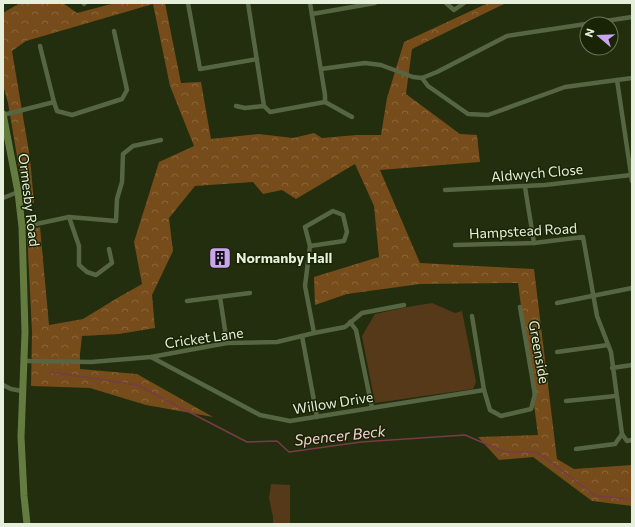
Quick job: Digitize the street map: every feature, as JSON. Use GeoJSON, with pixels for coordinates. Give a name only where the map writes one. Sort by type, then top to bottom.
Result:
{"type":"FeatureCollection","features":[{"type":"Feature","properties":{"kind":"main road","name":"Ormesby Road"},"geometry":{"type":"LineString","coordinates":[[3,115],[18,192],[22,227],[24,361],[21,437],[27,524]]}},
{"type":"Feature","properties":{"kind":"street"},"geometry":{"type":"LineString","coordinates":[[188,3],[200,70],[257,59]]}},
{"type":"Feature","properties":{"kind":"street"},"geometry":{"type":"LineString","coordinates":[[248,3],[264,106],[270,112],[325,102],[352,117]]}},
{"type":"Feature","properties":{"kind":"street"},"geometry":{"type":"LineString","coordinates":[[310,3],[325,102]]}},
{"type":"Feature","properties":{"kind":"street"},"geometry":{"type":"LineString","coordinates":[[312,14],[375,3]]}},
{"type":"Feature","properties":{"kind":"street"},"geometry":{"type":"LineString","coordinates":[[446,3],[454,10],[464,3]]}},
{"type":"Feature","properties":{"kind":"street"},"geometry":{"type":"LineString","coordinates":[[321,69],[365,63],[381,65],[413,77],[422,78],[437,72],[507,36],[632,18]]}},
{"type":"Feature","properties":{"kind":"street"},"geometry":{"type":"LineString","coordinates":[[40,46],[57,111],[72,114],[122,99],[127,90],[114,31]]}},
{"type":"Feature","properties":{"kind":"street"},"geometry":{"type":"LineString","coordinates":[[422,78],[428,86],[468,114],[482,115],[488,115],[565,87],[632,78]]}},
{"type":"Feature","properties":{"kind":"street"},"geometry":{"type":"LineString","coordinates":[[617,80],[632,181]]}},
{"type":"Feature","properties":{"kind":"street"},"geometry":{"type":"LineString","coordinates":[[3,115],[54,102]]}},
{"type":"Feature","properties":{"kind":"street"},"geometry":{"type":"LineString","coordinates":[[236,106],[245,108],[264,106]]}},
{"type":"Feature","properties":{"kind":"street"},"geometry":{"type":"LineString","coordinates":[[22,227],[69,217],[116,221],[117,198],[122,182],[123,154],[133,146],[160,140]]}},
{"type":"Feature","properties":{"kind":"street","name":"Aldwych Close"},"geometry":{"type":"LineString","coordinates":[[445,190],[525,187],[631,175]]}},
{"type":"Feature","properties":{"kind":"street"},"geometry":{"type":"LineString","coordinates":[[525,187],[534,243]]}},
{"type":"Feature","properties":{"kind":"street"},"geometry":{"type":"LineString","coordinates":[[3,198],[18,192]]}},
{"type":"Feature","properties":{"kind":"street"},"geometry":{"type":"LineString","coordinates":[[310,246],[344,241],[347,232],[343,215],[333,211],[305,228],[310,246],[305,286],[314,333]]}},
{"type":"Feature","properties":{"kind":"street"},"geometry":{"type":"LineString","coordinates":[[69,217],[79,246],[79,265],[87,272],[96,275],[112,263],[110,249]]}},
{"type":"Feature","properties":{"kind":"street","name":"Hampstead Road"},"geometry":{"type":"LineString","coordinates":[[455,245],[534,243],[583,237],[594,296]]}},
{"type":"Feature","properties":{"kind":"street"},"geometry":{"type":"LineString","coordinates":[[557,303],[632,288]]}},
{"type":"Feature","properties":{"kind":"street"},"geometry":{"type":"LineString","coordinates":[[187,301],[250,293]]}},
{"type":"Feature","properties":{"kind":"street"},"geometry":{"type":"LineString","coordinates":[[594,296],[597,316],[611,352],[622,434],[627,441],[632,440]]}},
{"type":"Feature","properties":{"kind":"street"},"geometry":{"type":"LineString","coordinates":[[220,297],[227,343]]}},
{"type":"Feature","properties":{"kind":"street","name":"Cricket Lane"},"geometry":{"type":"LineString","coordinates":[[24,361],[90,362],[151,357],[227,343],[277,342],[345,327],[362,313],[404,305]]}},
{"type":"Feature","properties":{"kind":"street","name":"Greenside"},"geometry":{"type":"LineString","coordinates":[[484,390],[490,410],[501,416],[531,408],[535,394],[520,307]]}},
{"type":"Feature","properties":{"kind":"street"},"geometry":{"type":"LineString","coordinates":[[472,316],[484,390]]}},
{"type":"Feature","properties":{"kind":"street"},"geometry":{"type":"LineString","coordinates":[[350,322],[356,330],[372,408]]}},
{"type":"Feature","properties":{"kind":"street"},"geometry":{"type":"LineString","coordinates":[[302,336],[317,417]]}},
{"type":"Feature","properties":{"kind":"street"},"geometry":{"type":"LineString","coordinates":[[557,352],[608,345]]}},
{"type":"Feature","properties":{"kind":"street","name":"Willow Drive"},"geometry":{"type":"LineString","coordinates":[[151,357],[260,415],[290,421],[484,390]]}},
{"type":"Feature","properties":{"kind":"street"},"geometry":{"type":"LineString","coordinates":[[612,368],[632,365]]}},
{"type":"Feature","properties":{"kind":"street"},"geometry":{"type":"LineString","coordinates":[[3,386],[22,391]]}},
{"type":"Feature","properties":{"kind":"street"},"geometry":{"type":"LineString","coordinates":[[566,401],[616,396]]}},
{"type":"Feature","properties":{"kind":"street"},"geometry":{"type":"LineString","coordinates":[[576,449],[615,444],[622,434]]}},
{"type":"Feature","properties":{"kind":"green space"},"geometry":{"type":"Polygon","coordinates":[[[20,3],[63,3],[77,13],[115,3],[165,3],[181,83],[201,82],[211,139],[259,134],[293,138],[314,133],[322,138],[356,135],[381,135],[387,98],[404,42],[488,3],[506,3],[412,49],[406,94],[460,134],[477,135],[480,162],[380,170],[420,263],[534,269],[557,459],[574,469],[632,465],[632,506],[592,501],[533,457],[499,460],[478,437],[538,435],[518,283],[420,284],[347,294],[315,305],[314,277],[379,257],[374,206],[355,164],[296,199],[282,190],[263,194],[253,182],[195,186],[169,218],[173,251],[152,295],[155,328],[119,334],[82,336],[80,369],[137,374],[213,417],[146,405],[90,388],[31,386],[32,332],[27,231],[40,227],[49,325],[83,319],[142,284],[134,242],[159,162],[194,146],[170,86],[153,4],[26,41],[12,51],[30,158],[34,203],[25,204],[8,103],[3,85],[3,13],[20,3]]]}},
{"type":"Feature","properties":{"kind":"shaded area"},"geometry":{"type":"Polygon","coordinates":[[[432,303],[455,313],[462,311],[476,382],[473,389],[375,403],[362,336],[375,314],[432,303]]]}},
{"type":"Feature","properties":{"kind":"shaded area"},"geometry":{"type":"Polygon","coordinates":[[[271,484],[290,485],[290,524],[273,524],[269,498],[271,484]]]}},
{"type":"Feature","properties":{"kind":"waterway","name":"Spencer Beck"},"geometry":{"type":"LineString","coordinates":[[51,372],[137,385],[247,442],[277,441],[289,452],[361,442],[465,435],[505,452],[537,452],[596,496],[632,499]]}},
{"type":"Feature","properties":{"kind":"place","name":"Normanby Hall"},"geometry":{"type":"Point","coordinates":[220,258]}}]}
